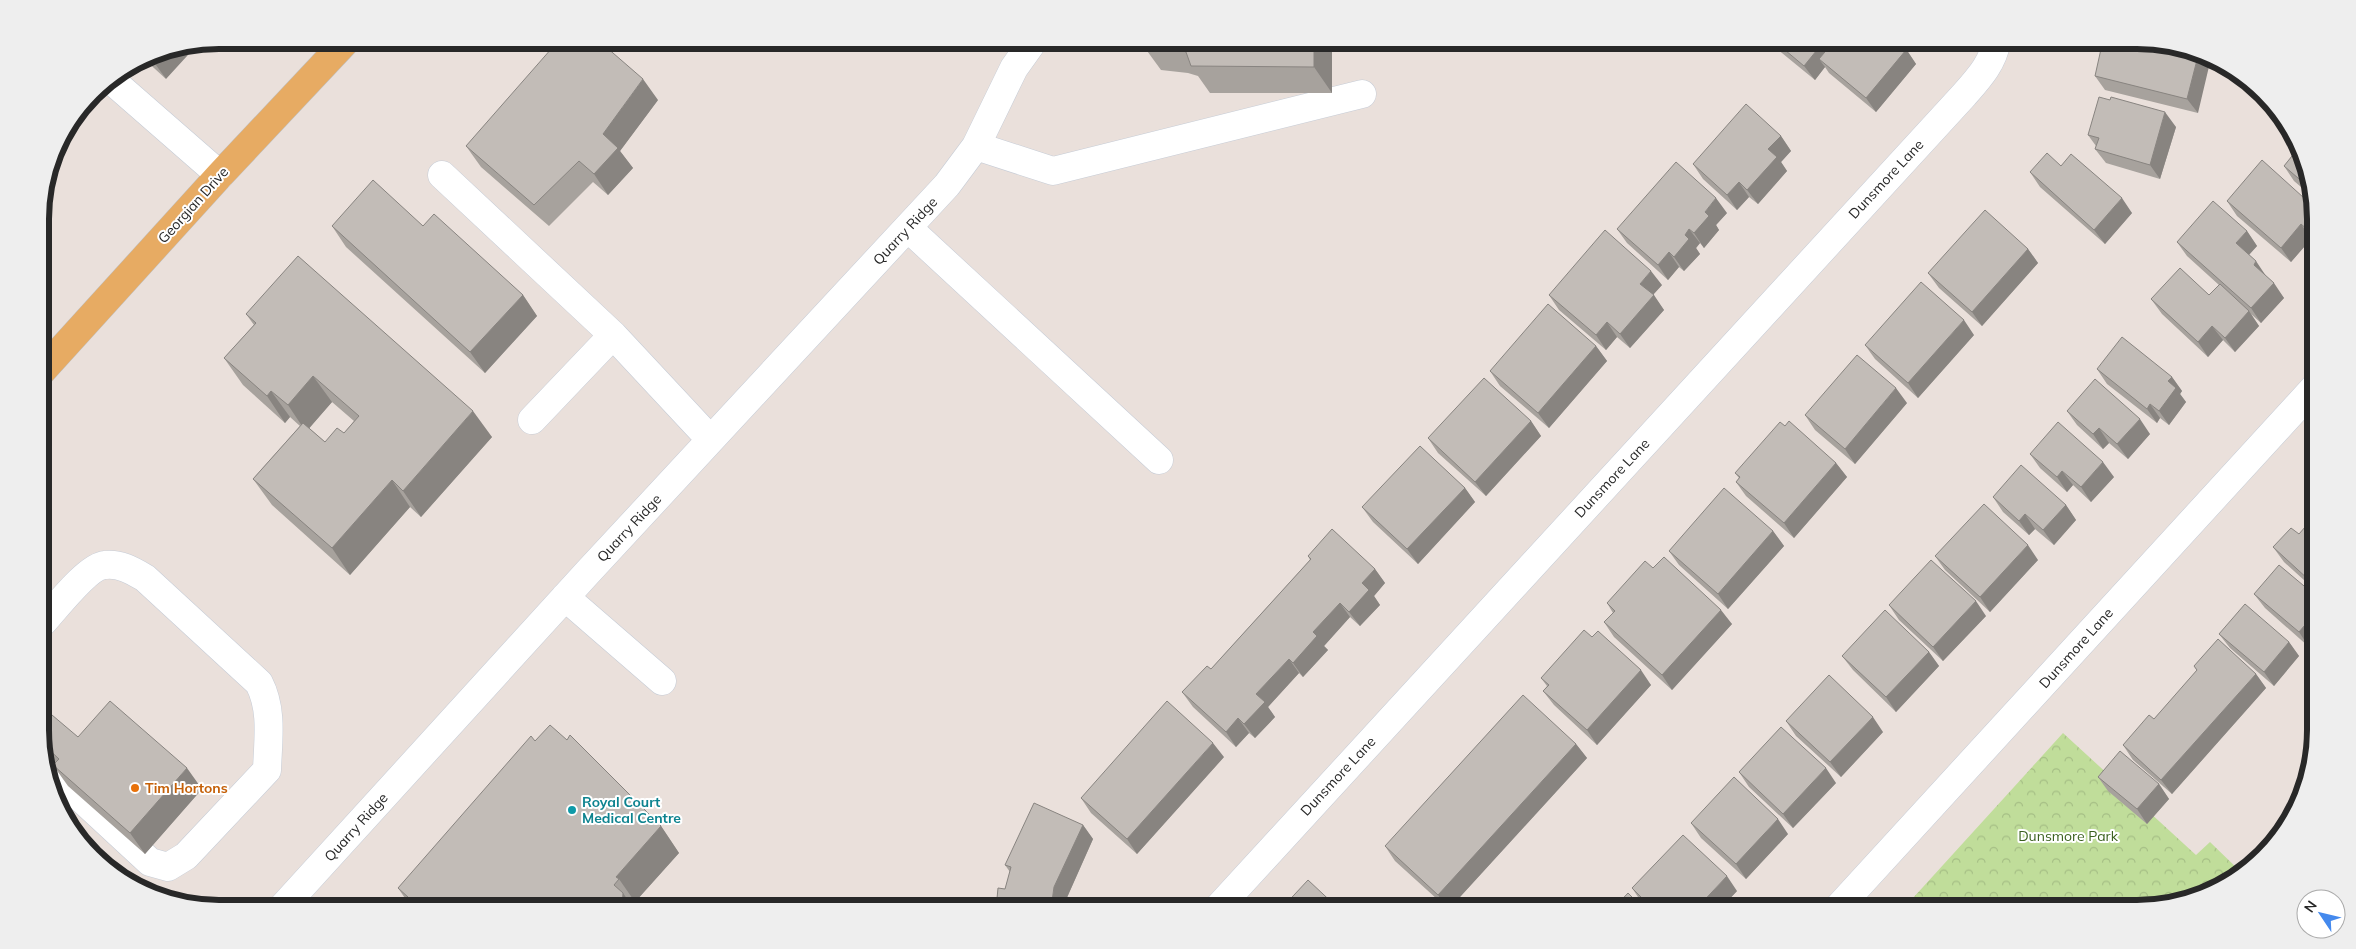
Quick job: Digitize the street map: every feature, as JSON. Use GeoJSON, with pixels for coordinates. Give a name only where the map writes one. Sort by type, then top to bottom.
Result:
{"type":"FeatureCollection","features":[{"type":"Feature","properties":{"kind":"main road","name":"Georgian Drive"},"geometry":{"type":"LineString","coordinates":[[49,363],[220,175],[339,49]]}},
{"type":"Feature","properties":{"kind":"street","name":"Quarry Ridge"},"geometry":{"type":"LineString","coordinates":[[289,900],[565,597],[948,185],[976,146],[1014,68],[1028,49]]}},
{"type":"Feature","properties":{"kind":"street","name":"Dunsmore Lane"},"geometry":{"type":"LineString","coordinates":[[1225,900],[1964,95],[1985,71],[1995,49]]}},
{"type":"Feature","properties":{"kind":"street"},"geometry":{"type":"LineString","coordinates":[[115,84],[220,175]]}},
{"type":"Feature","properties":{"kind":"street"},"geometry":{"type":"LineString","coordinates":[[976,146],[1053,171],[1362,94]]}},
{"type":"Feature","properties":{"kind":"street"},"geometry":{"type":"LineString","coordinates":[[442,175],[613,335],[710,440]]}},
{"type":"Feature","properties":{"kind":"street"},"geometry":{"type":"LineString","coordinates":[[908,228],[1159,460]]}},
{"type":"Feature","properties":{"kind":"street"},"geometry":{"type":"LineString","coordinates":[[532,420],[613,335]]}},
{"type":"Feature","properties":{"kind":"street","name":"Dunsmore Lane"},"geometry":{"type":"LineString","coordinates":[[1845,900],[2307,396]]}},
{"type":"Feature","properties":{"kind":"street"},"geometry":{"type":"LineString","coordinates":[[49,616],[89,573],[104,564],[126,567],[145,578],[259,683],[265,695],[269,711],[267,770],[186,856],[168,867],[150,862],[55,774]]}},
{"type":"Feature","properties":{"kind":"street"},"geometry":{"type":"LineString","coordinates":[[565,597],[662,681]]}},
{"type":"Feature","properties":{"kind":"green space","name":"Dunsmore Park"},"geometry":{"type":"Polygon","coordinates":[[[2063,733],[2196,855],[2210,842],[2237,868],[2212,883],[2192,891],[2148,900],[1911,900],[2063,733]]]}},
{"type":"Feature","properties":{"kind":"building"},"geometry":{"type":"Polygon","coordinates":[[[551,49],[608,49],[643,79],[603,134],[618,148],[594,174],[579,161],[534,205],[466,146],[551,49]]]}},
{"type":"Feature","properties":{"kind":"building"},"geometry":{"type":"Polygon","coordinates":[[[1178,49],[1314,49],[1314,67],[1191,66],[1186,52],[1178,49]]]}},
{"type":"Feature","properties":{"kind":"building"},"geometry":{"type":"Polygon","coordinates":[[[1784,49],[1818,49],[1804,66],[1784,49]]]}},
{"type":"Feature","properties":{"kind":"building"},"geometry":{"type":"Polygon","coordinates":[[[1827,49],[1906,50],[1866,98],[1819,59],[1827,49]]]}},
{"type":"Feature","properties":{"kind":"building"},"geometry":{"type":"Polygon","coordinates":[[[2101,49],[2148,49],[2170,52],[2197,60],[2187,99],[2095,76],[2101,49]]]}},
{"type":"Feature","properties":{"kind":"building"},"geometry":{"type":"Polygon","coordinates":[[[2099,97],[2110,100],[2111,97],[2165,112],[2150,165],[2095,149],[2099,138],[2088,135],[2099,97]]]}},
{"type":"Feature","properties":{"kind":"building"},"geometry":{"type":"Polygon","coordinates":[[[1746,104],[1781,136],[1768,149],[1777,157],[1747,190],[1739,182],[1727,195],[1693,164],[1746,104]]]}},
{"type":"Feature","properties":{"kind":"building"},"geometry":{"type":"Polygon","coordinates":[[[2047,153],[2061,166],[2071,154],[2122,198],[2094,230],[2030,172],[2047,153]]]}},
{"type":"Feature","properties":{"kind":"building"},"geometry":{"type":"Polygon","coordinates":[[[2294,154],[2303,182],[2284,166],[2294,154]]]}},
{"type":"Feature","properties":{"kind":"building"},"geometry":{"type":"Polygon","coordinates":[[[2262,160],[2306,200],[2307,229],[2301,224],[2281,248],[2227,201],[2262,160]]]}},
{"type":"Feature","properties":{"kind":"building"},"geometry":{"type":"Polygon","coordinates":[[[1676,162],[1716,198],[1705,212],[1709,216],[1694,233],[1689,229],[1685,235],[1689,239],[1674,257],[1669,252],[1658,265],[1617,229],[1676,162]]]}},
{"type":"Feature","properties":{"kind":"building"},"geometry":{"type":"Polygon","coordinates":[[[373,180],[423,226],[434,214],[523,295],[470,352],[332,226],[373,180]]]}},
{"type":"Feature","properties":{"kind":"building"},"geometry":{"type":"Polygon","coordinates":[[[2213,201],[2247,231],[2236,243],[2256,261],[2254,265],[2274,283],[2251,308],[2177,242],[2213,201]]]}},
{"type":"Feature","properties":{"kind":"building"},"geometry":{"type":"Polygon","coordinates":[[[1985,210],[2028,249],[1972,312],[1928,273],[1985,210]]]}},
{"type":"Feature","properties":{"kind":"building"},"geometry":{"type":"Polygon","coordinates":[[[1605,230],[1651,271],[1640,284],[1654,295],[1620,334],[1607,322],[1596,335],[1549,295],[1605,230]]]}},
{"type":"Feature","properties":{"kind":"building"},"geometry":{"type":"Polygon","coordinates":[[[298,256],[473,411],[403,491],[392,480],[332,548],[253,479],[303,423],[325,442],[337,428],[344,433],[359,416],[313,376],[288,405],[271,391],[267,396],[224,358],[256,323],[246,314],[298,256]]]}},
{"type":"Feature","properties":{"kind":"building"},"geometry":{"type":"Polygon","coordinates":[[[2180,268],[2209,295],[2220,284],[2249,311],[2225,338],[2212,326],[2198,342],[2151,299],[2180,268]]]}},
{"type":"Feature","properties":{"kind":"building"},"geometry":{"type":"Polygon","coordinates":[[[1921,282],[1964,320],[1908,383],[1865,345],[1921,282]]]}},
{"type":"Feature","properties":{"kind":"building"},"geometry":{"type":"Polygon","coordinates":[[[1548,304],[1596,346],[1538,413],[1490,371],[1548,304]]]}},
{"type":"Feature","properties":{"kind":"building"},"geometry":{"type":"Polygon","coordinates":[[[2122,337],[2172,377],[2168,381],[2176,388],[2159,411],[2150,404],[2147,409],[2097,369],[2122,337]]]}},
{"type":"Feature","properties":{"kind":"building"},"geometry":{"type":"Polygon","coordinates":[[[1857,355],[1896,388],[1845,449],[1805,415],[1857,355]]]}},
{"type":"Feature","properties":{"kind":"building"},"geometry":{"type":"Polygon","coordinates":[[[1484,378],[1531,421],[1475,482],[1428,438],[1484,378]]]}},
{"type":"Feature","properties":{"kind":"building"},"geometry":{"type":"Polygon","coordinates":[[[2095,379],[2140,419],[2117,444],[2099,428],[2093,434],[2067,411],[2095,379]]]}},
{"type":"Feature","properties":{"kind":"building"},"geometry":{"type":"Polygon","coordinates":[[[1789,421],[1836,463],[1784,523],[1736,482],[1740,477],[1735,473],[1780,422],[1785,426],[1789,421]]]}},
{"type":"Feature","properties":{"kind":"building"},"geometry":{"type":"Polygon","coordinates":[[[2058,422],[2103,462],[2081,487],[2062,471],[2057,477],[2030,454],[2058,422]]]}},
{"type":"Feature","properties":{"kind":"building"},"geometry":{"type":"Polygon","coordinates":[[[1420,446],[1465,488],[1407,549],[1362,507],[1420,446]]]}},
{"type":"Feature","properties":{"kind":"building"},"geometry":{"type":"Polygon","coordinates":[[[2021,465],[2066,505],[2043,530],[2025,514],[2019,521],[1993,497],[2021,465]]]}},
{"type":"Feature","properties":{"kind":"building"},"geometry":{"type":"Polygon","coordinates":[[[1724,488],[1773,531],[1718,594],[1669,551],[1724,488]]]}},
{"type":"Feature","properties":{"kind":"building"},"geometry":{"type":"Polygon","coordinates":[[[1984,504],[2028,545],[1980,597],[1935,556],[1984,504]]]}},
{"type":"Feature","properties":{"kind":"building"},"geometry":{"type":"Polygon","coordinates":[[[2307,525],[2307,578],[2273,547],[2291,528],[2299,534],[2307,525]]]}},
{"type":"Feature","properties":{"kind":"building"},"geometry":{"type":"Polygon","coordinates":[[[1332,529],[1375,569],[1362,583],[1369,590],[1349,612],[1340,603],[1313,632],[1317,636],[1293,663],[1289,659],[1256,694],[1265,702],[1244,724],[1238,718],[1226,732],[1182,692],[1207,666],[1211,669],[1311,559],[1308,556],[1332,529]]]}},
{"type":"Feature","properties":{"kind":"building"},"geometry":{"type":"Polygon","coordinates":[[[1664,557],[1721,610],[1662,675],[1604,622],[1615,611],[1607,603],[1645,561],[1653,568],[1664,557]]]}},
{"type":"Feature","properties":{"kind":"building"},"geometry":{"type":"Polygon","coordinates":[[[1931,560],[1976,601],[1933,647],[1889,605],[1931,560]]]}},
{"type":"Feature","properties":{"kind":"building"},"geometry":{"type":"Polygon","coordinates":[[[2279,565],[2307,588],[2307,623],[2299,632],[2254,594],[2279,565]]]}},
{"type":"Feature","properties":{"kind":"building"},"geometry":{"type":"Polygon","coordinates":[[[2245,604],[2289,642],[2264,672],[2219,634],[2245,604]]]}},
{"type":"Feature","properties":{"kind":"building"},"geometry":{"type":"Polygon","coordinates":[[[1885,610],[1929,652],[1886,697],[1842,656],[1885,610]]]}},
{"type":"Feature","properties":{"kind":"building"},"geometry":{"type":"Polygon","coordinates":[[[1584,630],[1592,637],[1598,631],[1641,670],[1587,730],[1543,691],[1549,685],[1541,678],[1584,630]]]}},
{"type":"Feature","properties":{"kind":"building"},"geometry":{"type":"Polygon","coordinates":[[[2218,639],[2256,674],[2161,780],[2123,745],[2149,715],[2154,719],[2197,670],[2194,666],[2218,639]]]}},
{"type":"Feature","properties":{"kind":"building"},"geometry":{"type":"Polygon","coordinates":[[[1829,675],[1873,717],[1830,762],[1786,721],[1829,675]]]}},
{"type":"Feature","properties":{"kind":"building"},"geometry":{"type":"Polygon","coordinates":[[[1523,695],[1576,744],[1438,895],[1385,846],[1523,695]]]}},
{"type":"Feature","properties":{"kind":"building","name":"Tim Hortons"},"geometry":{"type":"Polygon","coordinates":[[[110,701],[187,768],[130,833],[53,765],[59,759],[50,751],[49,718],[52,715],[78,737],[110,701]]]}},
{"type":"Feature","properties":{"kind":"building"},"geometry":{"type":"Polygon","coordinates":[[[1167,701],[1213,743],[1127,839],[1081,798],[1167,701]]]}},
{"type":"Feature","properties":{"kind":"building","name":"Royal Court Medical Centre"},"geometry":{"type":"Polygon","coordinates":[[[550,725],[567,740],[570,735],[661,826],[616,877],[619,879],[614,885],[623,893],[623,900],[408,900],[408,897],[398,888],[531,736],[535,741],[550,725]]]}},
{"type":"Feature","properties":{"kind":"building"},"geometry":{"type":"Polygon","coordinates":[[[1781,727],[1826,768],[1783,814],[1739,772],[1781,727]]]}},
{"type":"Feature","properties":{"kind":"building"},"geometry":{"type":"Polygon","coordinates":[[[2120,751],[2159,784],[2137,809],[2098,777],[2120,751]]]}},
{"type":"Feature","properties":{"kind":"building"},"geometry":{"type":"Polygon","coordinates":[[[1734,777],[1778,819],[1736,864],[1691,823],[1734,777]]]}},
{"type":"Feature","properties":{"kind":"building"},"geometry":{"type":"Polygon","coordinates":[[[1034,803],[1083,825],[1054,887],[1052,900],[997,900],[998,888],[1005,889],[1011,867],[1005,865],[1034,803]]]}},
{"type":"Feature","properties":{"kind":"building"},"geometry":{"type":"Polygon","coordinates":[[[1683,835],[1727,876],[1704,900],[1644,900],[1632,888],[1683,835]]]}},
{"type":"Feature","properties":{"kind":"building"},"geometry":{"type":"Polygon","coordinates":[[[1308,880],[1329,900],[1289,900],[1308,880]]]}},
{"type":"Feature","properties":{"kind":"building"},"geometry":{"type":"Polygon","coordinates":[[[1628,893],[1635,900],[1621,900],[1628,893]]]}},
{"type":"Feature","properties":{"kind":"place","name":"Tim Hortons"},"geometry":{"type":"Point","coordinates":[135,788]}},
{"type":"Feature","properties":{"kind":"place","name":"Royal Court Medical Centre"},"geometry":{"type":"Point","coordinates":[572,810]}}]}
